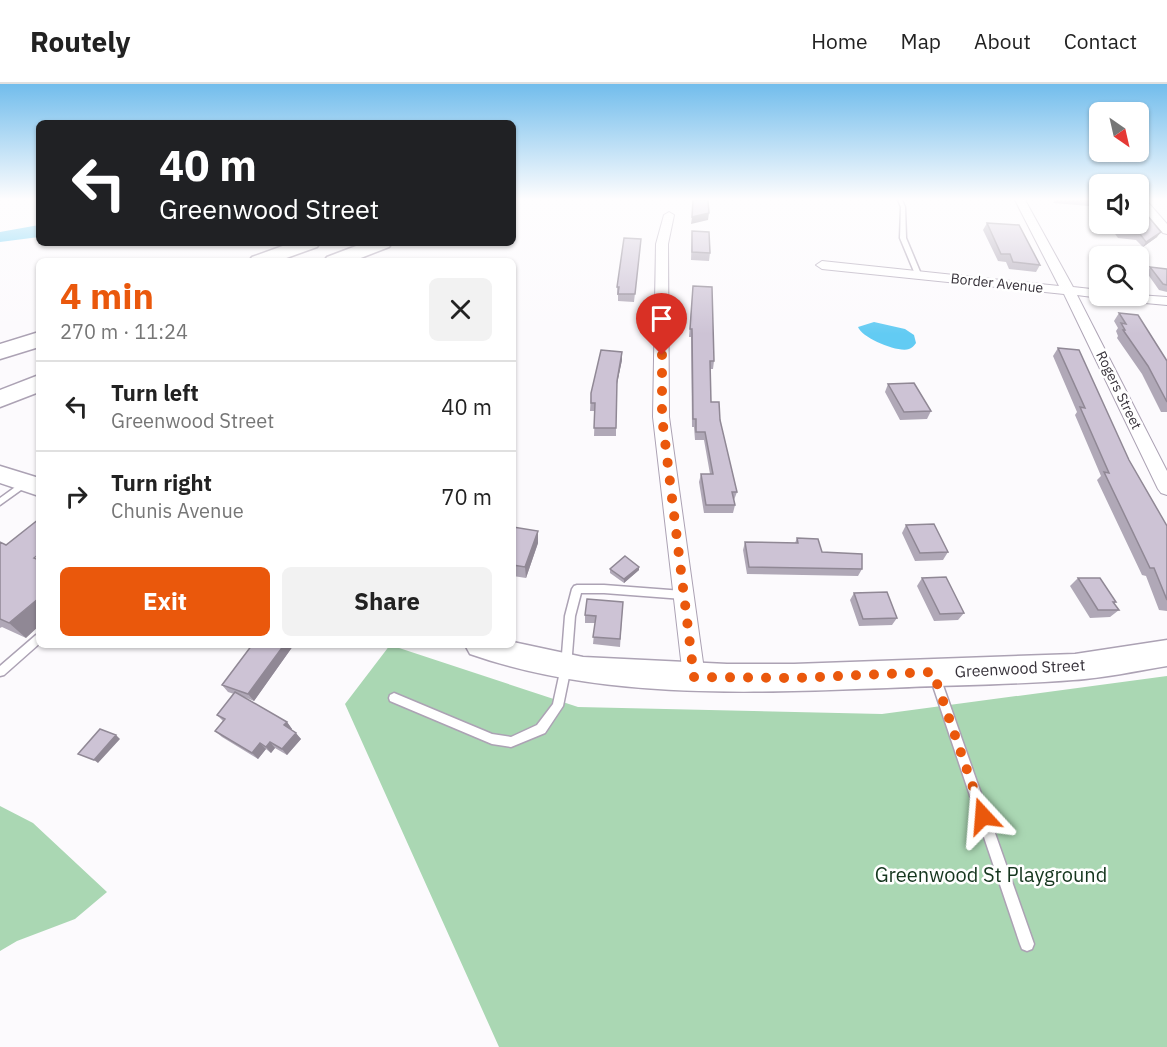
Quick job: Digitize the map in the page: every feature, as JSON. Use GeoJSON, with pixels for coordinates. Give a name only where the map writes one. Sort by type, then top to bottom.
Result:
{"type":"FeatureCollection","features":[{"type":"Feature","properties":{"kind":"highway"},"geometry":{"type":"LineString","coordinates":[[268,258],[302,246]]}},
{"type":"Feature","properties":{"kind":"highway"},"geometry":{"type":"LineString","coordinates":[[290,258],[323,246]]}},
{"type":"Feature","properties":{"kind":"highway"},"geometry":{"type":"LineString","coordinates":[[342,258],[374,246]]}},
{"type":"Feature","properties":{"kind":"highway"},"geometry":{"type":"LineString","coordinates":[[0,352],[36,340]]}},
{"type":"Feature","properties":{"kind":"highway"},"geometry":{"type":"LineString","coordinates":[[0,376],[36,360]]}},
{"type":"Feature","properties":{"kind":"highway"},"geometry":{"type":"LineString","coordinates":[[0,399],[36,383]]}},
{"type":"Feature","properties":{"kind":"street"},"geometry":{"type":"LineString","coordinates":[[662,245],[662,417],[694,677]]}},
{"type":"Feature","properties":{"kind":"street","name":"Rogers Street"},"geometry":{"type":"LineString","coordinates":[[1044,245],[1167,489]]}},
{"type":"Feature","properties":{"kind":"street","name":"Border Avenue"},"geometry":{"type":"LineString","coordinates":[[822,265],[1089,293]]}},
{"type":"Feature","properties":{"kind":"street"},"geometry":{"type":"LineString","coordinates":[[1149,299],[1167,301]]}},
{"type":"Feature","properties":{"kind":"street"},"geometry":{"type":"LineString","coordinates":[[0,474],[32,485]]}},
{"type":"Feature","properties":{"kind":"street","name":"Greenwood Street"},"geometry":{"type":"LineString","coordinates":[[490,648],[566,667],[694,677],[794,678],[1075,667],[1167,653]]}},
{"type":"Feature","properties":{"kind":"lane"},"geometry":{"type":"LineString","coordinates":[[905,245],[918,274]]}},
{"type":"Feature","properties":{"kind":"lane"},"geometry":{"type":"LineString","coordinates":[[0,502],[32,485]]}},
{"type":"Feature","properties":{"kind":"lane"},"geometry":{"type":"LineString","coordinates":[[394,698],[492,739],[512,742],[541,729],[558,706],[566,667],[570,616],[578,590],[604,589],[683,595]]}},
{"type":"Feature","properties":{"kind":"lane"},"geometry":{"type":"LineString","coordinates":[[0,672],[36,641]]}},
{"type":"Feature","properties":{"kind":"lane"},"geometry":{"type":"LineString","coordinates":[[933,672],[1027,944]]}},
{"type":"Feature","properties":{"kind":"green space","name":"Greenwood St Playground"},"geometry":{"type":"Polygon","coordinates":[[[388,648],[399,648],[578,707],[882,714],[1167,676],[1167,1047],[499,1047],[345,704],[388,648]]]}},
{"type":"Feature","properties":{"kind":"green space"},"geometry":{"type":"Polygon","coordinates":[[[0,806],[33,823],[107,892],[75,919],[17,941],[0,951],[0,806]]]}},
{"type":"Feature","properties":{"kind":"water"},"geometry":{"type":"Polygon","coordinates":[[[874,322],[905,329],[914,335],[916,343],[913,347],[904,350],[889,347],[866,336],[858,327],[874,322]]]}},
{"type":"Feature","properties":{"kind":"building"},"geometry":{"type":"Polygon","coordinates":[[[623,245],[640,245],[635,294],[618,294],[619,287],[617,287],[623,245]]]}},
{"type":"Feature","properties":{"kind":"building"},"geometry":{"type":"Polygon","coordinates":[[[692,245],[710,245],[710,253],[692,252],[692,245]]]}},
{"type":"Feature","properties":{"kind":"building"},"geometry":{"type":"Polygon","coordinates":[[[997,245],[1029,245],[1040,265],[1013,262],[1010,254],[1001,254],[997,245]]]}},
{"type":"Feature","properties":{"kind":"building"},"geometry":{"type":"Polygon","coordinates":[[[1150,267],[1167,269],[1167,285],[1163,284],[1150,267]]]}},
{"type":"Feature","properties":{"kind":"building"},"geometry":{"type":"Polygon","coordinates":[[[693,286],[712,287],[714,361],[710,361],[711,402],[719,402],[720,420],[737,492],[732,492],[735,505],[706,505],[701,474],[713,474],[705,432],[696,432],[696,419],[693,419],[692,329],[690,329],[693,286]]]}},
{"type":"Feature","properties":{"kind":"building"},"geometry":{"type":"Polygon","coordinates":[[[1119,313],[1138,315],[1167,361],[1167,402],[1148,366],[1123,330],[1125,330],[1121,323],[1126,324],[1119,313]]]}},
{"type":"Feature","properties":{"kind":"building"},"geometry":{"type":"Polygon","coordinates":[[[1058,348],[1079,350],[1129,460],[1167,526],[1167,600],[1154,568],[1150,568],[1104,472],[1109,473],[1080,407],[1085,408],[1058,348]]]}},
{"type":"Feature","properties":{"kind":"building"},"geometry":{"type":"Polygon","coordinates":[[[601,350],[622,352],[617,381],[616,428],[594,428],[595,403],[591,403],[591,393],[601,350]]]}},
{"type":"Feature","properties":{"kind":"building"},"geometry":{"type":"Polygon","coordinates":[[[914,383],[931,411],[904,412],[888,384],[914,383]]]}},
{"type":"Feature","properties":{"kind":"building"},"geometry":{"type":"Polygon","coordinates":[[[36,521],[36,556],[34,558],[36,559],[36,600],[9,623],[0,619],[0,542],[6,545],[36,521]]]}},
{"type":"Feature","properties":{"kind":"building"},"geometry":{"type":"Polygon","coordinates":[[[934,524],[948,552],[920,553],[906,525],[934,524]]]}},
{"type":"Feature","properties":{"kind":"building"},"geometry":{"type":"Polygon","coordinates":[[[516,527],[538,531],[525,567],[516,566],[516,527]]]}},
{"type":"Feature","properties":{"kind":"building"},"geometry":{"type":"Polygon","coordinates":[[[797,538],[818,539],[822,552],[862,554],[862,569],[749,567],[745,542],[798,543],[797,538]]]}},
{"type":"Feature","properties":{"kind":"building"},"geometry":{"type":"Polygon","coordinates":[[[625,556],[639,567],[624,579],[610,569],[625,556]]]}},
{"type":"Feature","properties":{"kind":"building"},"geometry":{"type":"Polygon","coordinates":[[[946,577],[964,613],[940,614],[922,578],[946,577]]]}},
{"type":"Feature","properties":{"kind":"building"},"geometry":{"type":"Polygon","coordinates":[[[1078,578],[1100,578],[1119,610],[1098,610],[1078,578]]]}},
{"type":"Feature","properties":{"kind":"building"},"geometry":{"type":"Polygon","coordinates":[[[887,592],[897,618],[863,619],[854,593],[887,592]]]}},
{"type":"Feature","properties":{"kind":"building"},"geometry":{"type":"Polygon","coordinates":[[[587,599],[623,602],[620,639],[593,637],[596,616],[585,615],[587,599]]]}},
{"type":"Feature","properties":{"kind":"building"},"geometry":{"type":"Polygon","coordinates":[[[250,648],[282,648],[248,694],[222,685],[250,648]]]}},
{"type":"Feature","properties":{"kind":"building"},"geometry":{"type":"Polygon","coordinates":[[[235,692],[287,722],[284,725],[296,733],[282,749],[270,742],[266,747],[260,743],[252,753],[215,731],[225,719],[217,715],[235,692]]]}},
{"type":"Feature","properties":{"kind":"building"},"geometry":{"type":"Polygon","coordinates":[[[100,729],[116,735],[94,760],[78,754],[100,729]]]}},
{"type":"Feature","properties":{"kind":"route"},"geometry":{"type":"LineString","coordinates":[[662,355],[662,417],[694,677],[794,678],[933,672],[983,816]]}}]}
